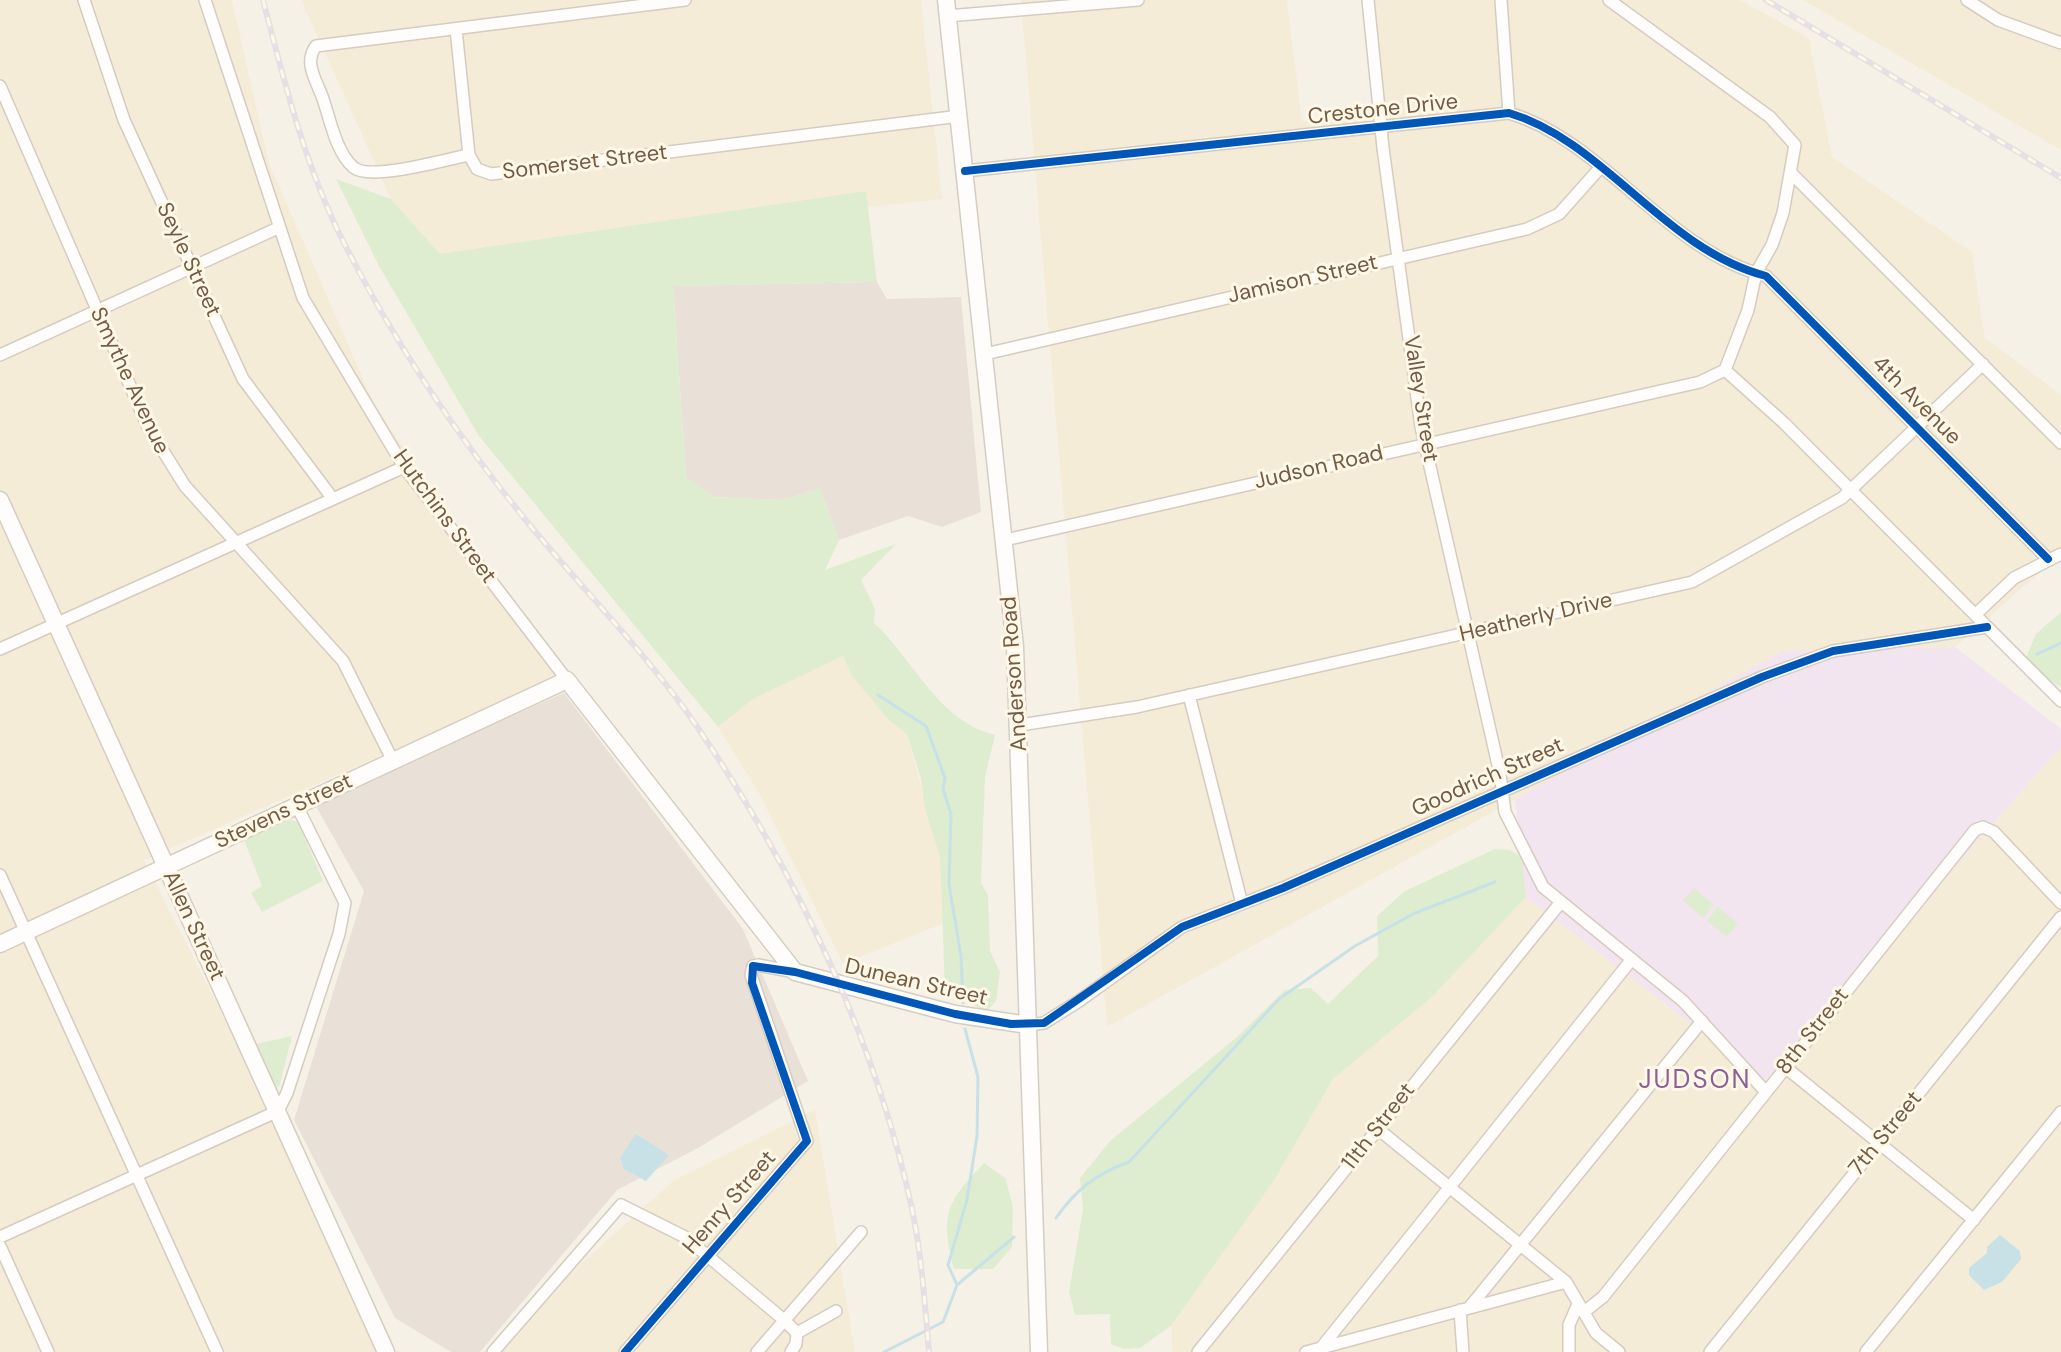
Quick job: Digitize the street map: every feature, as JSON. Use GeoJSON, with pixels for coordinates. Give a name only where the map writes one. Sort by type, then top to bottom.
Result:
{"type":"FeatureCollection","features":[{"type":"Feature","properties":{"kind":"street","name":"Seyle Street"},"geometry":{"type":"LineString","coordinates":[[84,0],[124,120],[243,379],[333,499]]}},
{"type":"Feature","properties":{"kind":"street","name":"Hutchins Street"},"geometry":{"type":"LineString","coordinates":[[205,0],[303,298],[404,467],[795,972]]}},
{"type":"Feature","properties":{"kind":"street"},"geometry":{"type":"LineString","coordinates":[[469,155],[456,29],[685,0]]}},
{"type":"Feature","properties":{"kind":"street"},"geometry":{"type":"LineString","coordinates":[[946,8],[1138,0]]}},
{"type":"Feature","properties":{"kind":"street","name":"Valley Street"},"geometry":{"type":"LineString","coordinates":[[1368,0],[1381,129],[1425,444],[1505,812],[1527,861],[1543,887],[1702,1021],[1766,1092]]}},
{"type":"Feature","properties":{"kind":"street"},"geometry":{"type":"LineString","coordinates":[[1501,0],[1509,113]]}},
{"type":"Feature","properties":{"kind":"street"},"geometry":{"type":"LineString","coordinates":[[1609,0],[1781,125],[1795,145],[1792,174],[1772,245],[1756,273],[1748,310],[1725,370],[1744,383],[2061,701]]}},
{"type":"Feature","properties":{"kind":"street"},"geometry":{"type":"LineString","coordinates":[[1967,0],[1998,20],[2061,43]]}},
{"type":"Feature","properties":{"kind":"street","name":"Anderson Road"},"geometry":{"type":"LineString","coordinates":[[946,8],[1005,540],[1020,725],[1039,1352]]}},
{"type":"Feature","properties":{"kind":"street","name":"Somerset Street"},"geometry":{"type":"LineString","coordinates":[[456,29],[316,46],[309,58],[311,68],[345,157],[356,170],[376,173],[469,155],[477,169],[491,174],[960,116]]}},
{"type":"Feature","properties":{"kind":"street","name":"Smythe Avenue"},"geometry":{"type":"LineString","coordinates":[[0,86],[96,311],[163,455],[185,486],[343,661],[393,761]]}},
{"type":"Feature","properties":{"kind":"street","name":"Crestone Drive"},"geometry":{"type":"LineString","coordinates":[[965,171],[1509,113],[1548,128],[1685,235],[1756,273]]}},
{"type":"Feature","properties":{"kind":"street","name":"Jamison Street"},"geometry":{"type":"LineString","coordinates":[[985,354],[1541,224],[1565,208],[1599,169]]}},
{"type":"Feature","properties":{"kind":"street"},"geometry":{"type":"LineString","coordinates":[[1792,174],[2061,443]]}},
{"type":"Feature","properties":{"kind":"street"},"geometry":{"type":"LineString","coordinates":[[0,355],[278,228]]}},
{"type":"Feature","properties":{"kind":"street","name":"4th Avenue"},"geometry":{"type":"LineString","coordinates":[[1756,273],[1766,276],[1778,286],[2048,559]]}},
{"type":"Feature","properties":{"kind":"street","name":"Heatherly Drive"},"geometry":{"type":"LineString","coordinates":[[1020,725],[1189,695],[1692,582],[1852,491],[1983,364]]}},
{"type":"Feature","properties":{"kind":"street","name":"Judson Road"},"geometry":{"type":"LineString","coordinates":[[1005,540],[1700,382],[1725,370]]}},
{"type":"Feature","properties":{"kind":"street"},"geometry":{"type":"LineString","coordinates":[[0,649],[404,467]]}},
{"type":"Feature","properties":{"kind":"street","name":"Allen Street"},"geometry":{"type":"LineString","coordinates":[[0,500],[386,1352]]}},
{"type":"Feature","properties":{"kind":"street"},"geometry":{"type":"LineString","coordinates":[[1976,614],[2014,578],[2061,554]]}},
{"type":"Feature","properties":{"kind":"street","name":"Goodrich Street"},"geometry":{"type":"LineString","coordinates":[[1028,1025],[1044,1023],[1079,1001],[1172,933],[1807,659],[1857,646],[1987,627]]}},
{"type":"Feature","properties":{"kind":"street","name":"Stevens Street"},"geometry":{"type":"LineString","coordinates":[[0,944],[567,680]]}},
{"type":"Feature","properties":{"kind":"street"},"geometry":{"type":"LineString","coordinates":[[1189,695],[1242,904]]}},
{"type":"Feature","properties":{"kind":"street"},"geometry":{"type":"LineString","coordinates":[[0,1237],[278,1111],[339,934],[345,903],[297,806]]}},
{"type":"Feature","properties":{"kind":"street","name":"8th Street"},"geometry":{"type":"LineString","coordinates":[[1581,1308],[1603,1297],[1971,835],[1983,827],[1994,832],[2061,903]]}},
{"type":"Feature","properties":{"kind":"street"},"geometry":{"type":"LineString","coordinates":[[0,875],[217,1352]]}},
{"type":"Feature","properties":{"kind":"street","name":"11th Street"},"geometry":{"type":"LineString","coordinates":[[1198,1352],[1561,902]]}},
{"type":"Feature","properties":{"kind":"street","name":"7th Street"},"geometry":{"type":"LineString","coordinates":[[1710,1352],[2061,917]]}},
{"type":"Feature","properties":{"kind":"street"},"geometry":{"type":"LineString","coordinates":[[1321,1348],[1632,959]]}},
{"type":"Feature","properties":{"kind":"street","name":"Henry Street"},"geometry":{"type":"LineString","coordinates":[[625,1352],[807,1141],[751,975],[753,966],[758,965],[795,972]]}},
{"type":"Feature","properties":{"kind":"street","name":"Dunean Street"},"geometry":{"type":"LineString","coordinates":[[795,972],[955,1014],[1028,1025]]}},
{"type":"Feature","properties":{"kind":"street"},"geometry":{"type":"LineString","coordinates":[[1463,1352],[1465,1309],[1702,1021]]}},
{"type":"Feature","properties":{"kind":"street"},"geometry":{"type":"LineString","coordinates":[[1785,1067],[1974,1220]]}},
{"type":"Feature","properties":{"kind":"street"},"geometry":{"type":"LineString","coordinates":[[1866,1352],[2061,1112]]}},
{"type":"Feature","properties":{"kind":"street"},"geometry":{"type":"LineString","coordinates":[[1378,1129],[1566,1282],[1596,1333],[1619,1352]]}},
{"type":"Feature","properties":{"kind":"street"},"geometry":{"type":"LineString","coordinates":[[493,1352],[621,1205],[666,1226],[708,1257],[797,1333]]}},
{"type":"Feature","properties":{"kind":"street"},"geometry":{"type":"LineString","coordinates":[[757,1352],[861,1232]]}},
{"type":"Feature","properties":{"kind":"street"},"geometry":{"type":"LineString","coordinates":[[0,1246],[48,1352]]}},
{"type":"Feature","properties":{"kind":"street"},"geometry":{"type":"LineString","coordinates":[[1306,1352],[1566,1282]]}},
{"type":"Feature","properties":{"kind":"street"},"geometry":{"type":"LineString","coordinates":[[1569,1352],[1569,1325],[1581,1308]]}},
{"type":"Feature","properties":{"kind":"street"},"geometry":{"type":"LineString","coordinates":[[797,1333],[836,1311]]}},
{"type":"Feature","properties":{"kind":"street"},"geometry":{"type":"LineString","coordinates":[[791,1352],[797,1333]]}},
{"type":"Feature","properties":{"kind":"shaded area"},"geometry":{"type":"Polygon","coordinates":[[[0,0],[232,0],[269,163],[375,406],[560,677],[144,860],[392,1350],[404,1352],[0,1352],[0,0]]]}},
{"type":"Feature","properties":{"kind":"shaded area"},"geometry":{"type":"Polygon","coordinates":[[[301,0],[921,0],[942,199],[440,254],[391,199],[301,0]]]}},
{"type":"Feature","properties":{"kind":"shaded area"},"geometry":{"type":"Polygon","coordinates":[[[1021,0],[1287,0],[1302,121],[1373,113],[1363,0],[1740,0],[1809,38],[1832,157],[1972,252],[1985,338],[2061,395],[2061,554],[1955,647],[1782,651],[1107,1027],[1021,0]]]}},
{"type":"Feature","properties":{"kind":"shaded area"},"geometry":{"type":"Polygon","coordinates":[[[1803,0],[2061,0],[2061,150],[1803,0]]]}},
{"type":"Feature","properties":{"kind":"shaded area"},"geometry":{"type":"Polygon","coordinates":[[[877,282],[887,299],[961,297],[981,512],[942,527],[908,516],[839,540],[820,489],[780,500],[713,497],[686,477],[673,286],[877,282]]]}},
{"type":"Feature","properties":{"kind":"shaded area"},"geometry":{"type":"Polygon","coordinates":[[[1955,647],[2061,729],[2061,747],[1765,1081],[1526,897],[1515,799],[1782,651],[1955,647]]]}},
{"type":"Feature","properties":{"kind":"shaded area"},"geometry":{"type":"Polygon","coordinates":[[[843,656],[869,697],[907,734],[940,857],[944,923],[843,964],[760,795],[718,727],[753,699],[843,656]]]}},
{"type":"Feature","properties":{"kind":"shaded area"},"geometry":{"type":"Polygon","coordinates":[[[564,693],[743,929],[808,1081],[698,1148],[617,1190],[480,1352],[451,1352],[395,1318],[294,1120],[364,891],[314,803],[564,693]]]}},
{"type":"Feature","properties":{"kind":"shaded area"},"geometry":{"type":"Polygon","coordinates":[[[2061,747],[2061,1352],[1172,1352],[1171,1326],[1273,1182],[1333,1079],[1432,997],[1526,897],[1765,1081],[2061,747]]]}},
{"type":"Feature","properties":{"kind":"shaded area"},"geometry":{"type":"Polygon","coordinates":[[[815,1110],[855,1352],[483,1352],[673,1181],[815,1110]]]}},
{"type":"Feature","properties":{"kind":"green space"},"geometry":{"type":"Polygon","coordinates":[[[336,179],[391,199],[440,254],[866,191],[877,282],[673,286],[686,477],[713,497],[780,500],[820,489],[839,540],[825,570],[896,544],[861,580],[875,609],[874,623],[928,688],[957,717],[995,735],[985,777],[981,883],[988,895],[990,951],[1000,972],[996,1001],[986,1012],[945,989],[940,857],[907,734],[889,720],[852,676],[843,656],[753,699],[718,727],[479,436],[379,266],[336,179]]]}},
{"type":"Feature","properties":{"kind":"green space"},"geometry":{"type":"Polygon","coordinates":[[[2061,612],[2061,687],[2023,665],[2036,634],[2061,612]]]}},
{"type":"Feature","properties":{"kind":"green space"},"geometry":{"type":"Polygon","coordinates":[[[290,820],[298,822],[323,881],[262,912],[251,893],[262,886],[244,840],[290,820]]]}},
{"type":"Feature","properties":{"kind":"green space"},"geometry":{"type":"Polygon","coordinates":[[[1495,849],[1510,850],[1522,858],[1526,897],[1432,997],[1333,1079],[1273,1182],[1171,1326],[1140,1348],[1124,1349],[1111,1344],[1110,1314],[1075,1315],[1069,1292],[1083,1209],[1080,1178],[1110,1141],[1236,1038],[1285,990],[1311,988],[1328,1004],[1378,956],[1377,916],[1405,891],[1495,849]]]}},
{"type":"Feature","properties":{"kind":"green space"},"geometry":{"type":"Polygon","coordinates":[[[1694,888],[1714,905],[1703,918],[1683,901],[1694,888]]]}},
{"type":"Feature","properties":{"kind":"green space"},"geometry":{"type":"Polygon","coordinates":[[[1718,907],[1738,924],[1727,937],[1707,921],[1718,907]]]}},
{"type":"Feature","properties":{"kind":"green space"},"geometry":{"type":"Polygon","coordinates":[[[292,1036],[279,1087],[275,1086],[256,1044],[292,1036]]]}},
{"type":"Feature","properties":{"kind":"green space"},"geometry":{"type":"Polygon","coordinates":[[[984,1163],[1005,1178],[1013,1206],[1012,1247],[993,1269],[954,1269],[947,1235],[950,1210],[961,1189],[984,1163]]]}},
{"type":"Feature","properties":{"kind":"water"},"geometry":{"type":"Polygon","coordinates":[[[636,1134],[669,1155],[646,1181],[624,1169],[620,1158],[636,1134]]]}},
{"type":"Feature","properties":{"kind":"water"},"geometry":{"type":"Polygon","coordinates":[[[2000,1235],[2020,1251],[2021,1259],[2002,1282],[1984,1290],[1969,1275],[1969,1268],[1987,1253],[1987,1247],[2000,1235]]]}},
{"type":"Feature","properties":{"kind":"waterway"},"geometry":{"type":"LineString","coordinates":[[2037,654],[2061,643]]}},
{"type":"Feature","properties":{"kind":"waterway"},"geometry":{"type":"LineString","coordinates":[[878,695],[926,726],[945,778],[943,789],[951,814],[949,884],[961,956],[963,1003]]}},
{"type":"Feature","properties":{"kind":"waterway"},"geometry":{"type":"LineString","coordinates":[[1056,1218],[1087,1184],[1129,1162],[1279,999],[1355,946],[1415,913],[1495,882]]}},
{"type":"Feature","properties":{"kind":"waterway"},"geometry":{"type":"LineString","coordinates":[[957,1285],[948,1265],[967,1200],[977,1136],[978,1077],[965,1029]]}},
{"type":"Feature","properties":{"kind":"waterway"},"geometry":{"type":"LineString","coordinates":[[884,1352],[943,1322],[957,1285],[1014,1237]]}},
{"type":"Feature","properties":{"kind":"railway"},"geometry":{"type":"LineString","coordinates":[[263,0],[317,183],[343,241],[383,315],[428,387],[502,490],[681,704],[736,786],[801,902],[856,1025],[898,1151],[916,1231],[929,1352]]}},
{"type":"Feature","properties":{"kind":"railway"},"geometry":{"type":"LineString","coordinates":[[1766,0],[2061,178]]}},
{"type":"Feature","properties":{"kind":"cycle path"},"geometry":{"type":"LineString","coordinates":[[965,171],[1509,113],[1543,127],[1575,147],[1697,244],[1730,263],[1766,276],[2048,559]]}},
{"type":"Feature","properties":{"kind":"cycle path"},"geometry":{"type":"LineString","coordinates":[[625,1352],[807,1141],[752,983],[753,966],[795,972],[955,1014],[1011,1024],[1044,1023],[1182,927],[1283,888],[1762,677],[1833,651],[1987,627]]}},
{"type":"Feature","properties":{"kind":"district","name":"JUDSON"},"geometry":{"type":"Point","coordinates":[1695,1081]}}]}
